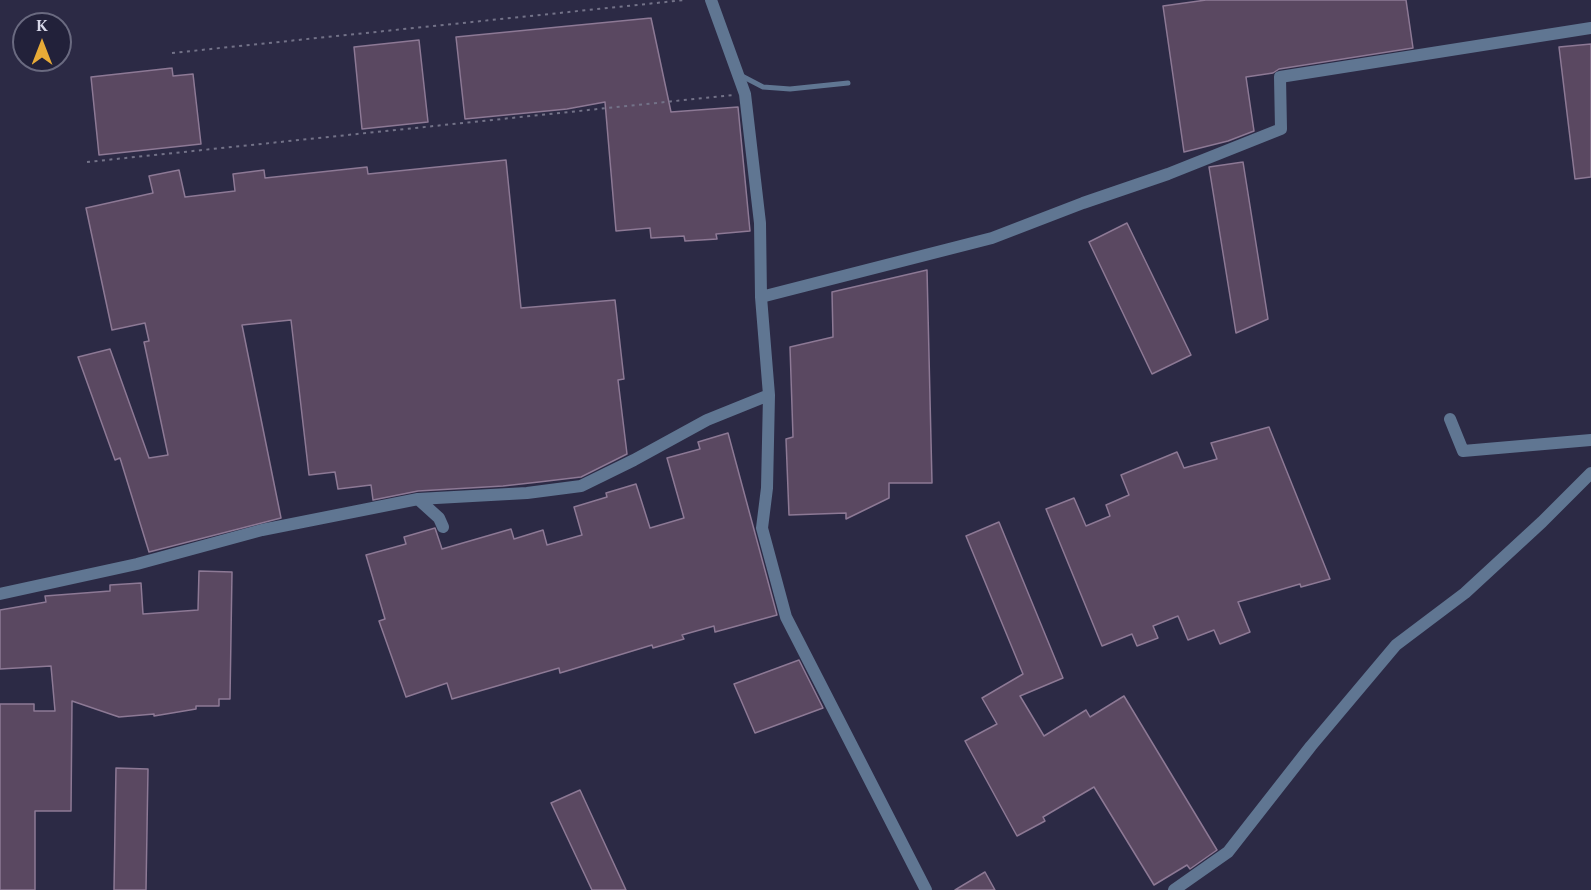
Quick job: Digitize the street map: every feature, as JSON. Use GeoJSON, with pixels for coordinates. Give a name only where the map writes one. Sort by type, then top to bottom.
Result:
{"type":"FeatureCollection","features":[{"type":"Feature","properties":{"kind":"street"},"geometry":{"type":"LineString","coordinates":[[711,0],[745,94],[760,223],[761,297],[769,394],[767,488],[762,528],[786,616],[926,890]]}},
{"type":"Feature","properties":{"kind":"street"},"geometry":{"type":"LineString","coordinates":[[761,297],[992,238],[1083,202],[1168,174],[1281,129],[1280,77],[1591,28]]}},
{"type":"Feature","properties":{"kind":"street"},"geometry":{"type":"LineString","coordinates":[[0,594],[137,564],[262,530],[418,499],[527,494],[581,486],[707,420],[769,394]]}},
{"type":"Feature","properties":{"kind":"street"},"geometry":{"type":"LineString","coordinates":[[1450,419],[1463,451],[1591,440]]}},
{"type":"Feature","properties":{"kind":"street"},"geometry":{"type":"LineString","coordinates":[[1174,890],[1228,852],[1311,746],[1396,645],[1465,593],[1591,473]]}},
{"type":"Feature","properties":{"kind":"street"},"geometry":{"type":"LineString","coordinates":[[418,499],[439,518],[443,527]]}},
{"type":"Feature","properties":{"kind":"lane"},"geometry":{"type":"LineString","coordinates":[[739,75],[763,87],[790,89],[848,83]]}},
{"type":"Feature","properties":{"kind":"path"},"geometry":{"type":"LineString","coordinates":[[171,53],[686,0]]}},
{"type":"Feature","properties":{"kind":"path"},"geometry":{"type":"LineString","coordinates":[[87,162],[745,94]]}},
{"type":"Feature","properties":{"kind":"building"},"geometry":{"type":"Polygon","coordinates":[[[1206,0],[1406,0],[1413,48],[1279,69],[1273,73],[1246,77],[1254,131],[1228,141],[1184,152],[1163,6],[1206,0]]]}},
{"type":"Feature","properties":{"kind":"building"},"geometry":{"type":"Polygon","coordinates":[[[651,18],[671,112],[738,107],[750,231],[716,234],[717,239],[685,241],[684,236],[651,238],[650,228],[616,231],[605,102],[567,109],[465,119],[456,37],[651,18]]]}},
{"type":"Feature","properties":{"kind":"building"},"geometry":{"type":"Polygon","coordinates":[[[419,40],[428,122],[362,129],[354,47],[419,40]]]}},
{"type":"Feature","properties":{"kind":"building"},"geometry":{"type":"Polygon","coordinates":[[[1591,44],[1591,177],[1575,179],[1559,47],[1591,44]]]}},
{"type":"Feature","properties":{"kind":"building"},"geometry":{"type":"Polygon","coordinates":[[[172,68],[173,76],[193,74],[201,144],[99,155],[91,77],[172,68]]]}},
{"type":"Feature","properties":{"kind":"building"},"geometry":{"type":"Polygon","coordinates":[[[506,160],[521,308],[615,300],[624,379],[618,380],[627,454],[581,477],[503,486],[418,491],[373,500],[371,485],[338,489],[335,472],[309,475],[291,320],[242,325],[281,518],[149,552],[120,458],[115,460],[78,357],[110,349],[149,458],[168,455],[144,342],[149,341],[145,323],[112,330],[86,208],[153,193],[149,176],[179,170],[185,197],[235,191],[233,174],[264,170],[265,178],[367,167],[368,174],[506,160]]]}},
{"type":"Feature","properties":{"kind":"building"},"geometry":{"type":"Polygon","coordinates":[[[1243,162],[1268,319],[1236,333],[1209,167],[1243,162]]]}},
{"type":"Feature","properties":{"kind":"building"},"geometry":{"type":"Polygon","coordinates":[[[1127,223],[1191,355],[1152,374],[1089,242],[1127,223]]]}},
{"type":"Feature","properties":{"kind":"building"},"geometry":{"type":"Polygon","coordinates":[[[927,270],[932,483],[889,483],[889,498],[846,519],[846,513],[789,515],[786,439],[793,437],[790,347],[833,337],[832,292],[927,270]]]}},
{"type":"Feature","properties":{"kind":"building"},"geometry":{"type":"Polygon","coordinates":[[[1269,427],[1330,579],[1301,587],[1300,584],[1238,602],[1250,632],[1220,644],[1214,630],[1188,640],[1178,616],[1153,626],[1158,638],[1137,646],[1132,634],[1102,646],[1046,509],[1074,498],[1086,526],[1110,516],[1106,505],[1129,495],[1121,475],[1177,452],[1184,468],[1217,459],[1211,443],[1269,427]]]}},
{"type":"Feature","properties":{"kind":"building"},"geometry":{"type":"Polygon","coordinates":[[[728,433],[777,615],[715,632],[714,626],[682,635],[684,639],[653,648],[652,645],[560,673],[559,668],[452,699],[447,683],[406,697],[379,621],[385,619],[366,555],[406,544],[404,537],[435,528],[442,549],[511,529],[514,539],[543,530],[547,545],[582,535],[574,507],[607,497],[606,493],[636,484],[650,528],[684,518],[667,458],[700,449],[698,442],[728,433]]]}},
{"type":"Feature","properties":{"kind":"building"},"geometry":{"type":"Polygon","coordinates":[[[999,522],[1063,678],[1020,696],[1044,736],[1086,710],[1090,717],[1124,696],[1217,850],[1190,869],[1187,865],[1154,885],[1094,787],[1043,817],[1045,821],[1017,836],[965,741],[997,724],[982,698],[1023,674],[966,536],[999,522]]]}},
{"type":"Feature","properties":{"kind":"building"},"geometry":{"type":"Polygon","coordinates":[[[199,571],[232,572],[230,699],[219,699],[219,706],[196,706],[196,709],[154,716],[154,714],[119,717],[72,701],[71,811],[35,811],[35,890],[0,890],[0,704],[34,704],[34,711],[55,711],[51,666],[0,669],[0,610],[46,602],[45,596],[110,591],[110,585],[141,583],[143,614],[198,610],[199,571]]]}},
{"type":"Feature","properties":{"kind":"building"},"geometry":{"type":"Polygon","coordinates":[[[799,660],[823,708],[755,733],[734,684],[799,660]]]}},
{"type":"Feature","properties":{"kind":"building"},"geometry":{"type":"Polygon","coordinates":[[[116,768],[148,769],[146,890],[114,890],[116,768]]]}},
{"type":"Feature","properties":{"kind":"building"},"geometry":{"type":"Polygon","coordinates":[[[580,790],[626,890],[592,890],[551,803],[580,790]]]}},
{"type":"Feature","properties":{"kind":"building"},"geometry":{"type":"Polygon","coordinates":[[[985,872],[995,890],[955,890],[985,872]]]}}]}
